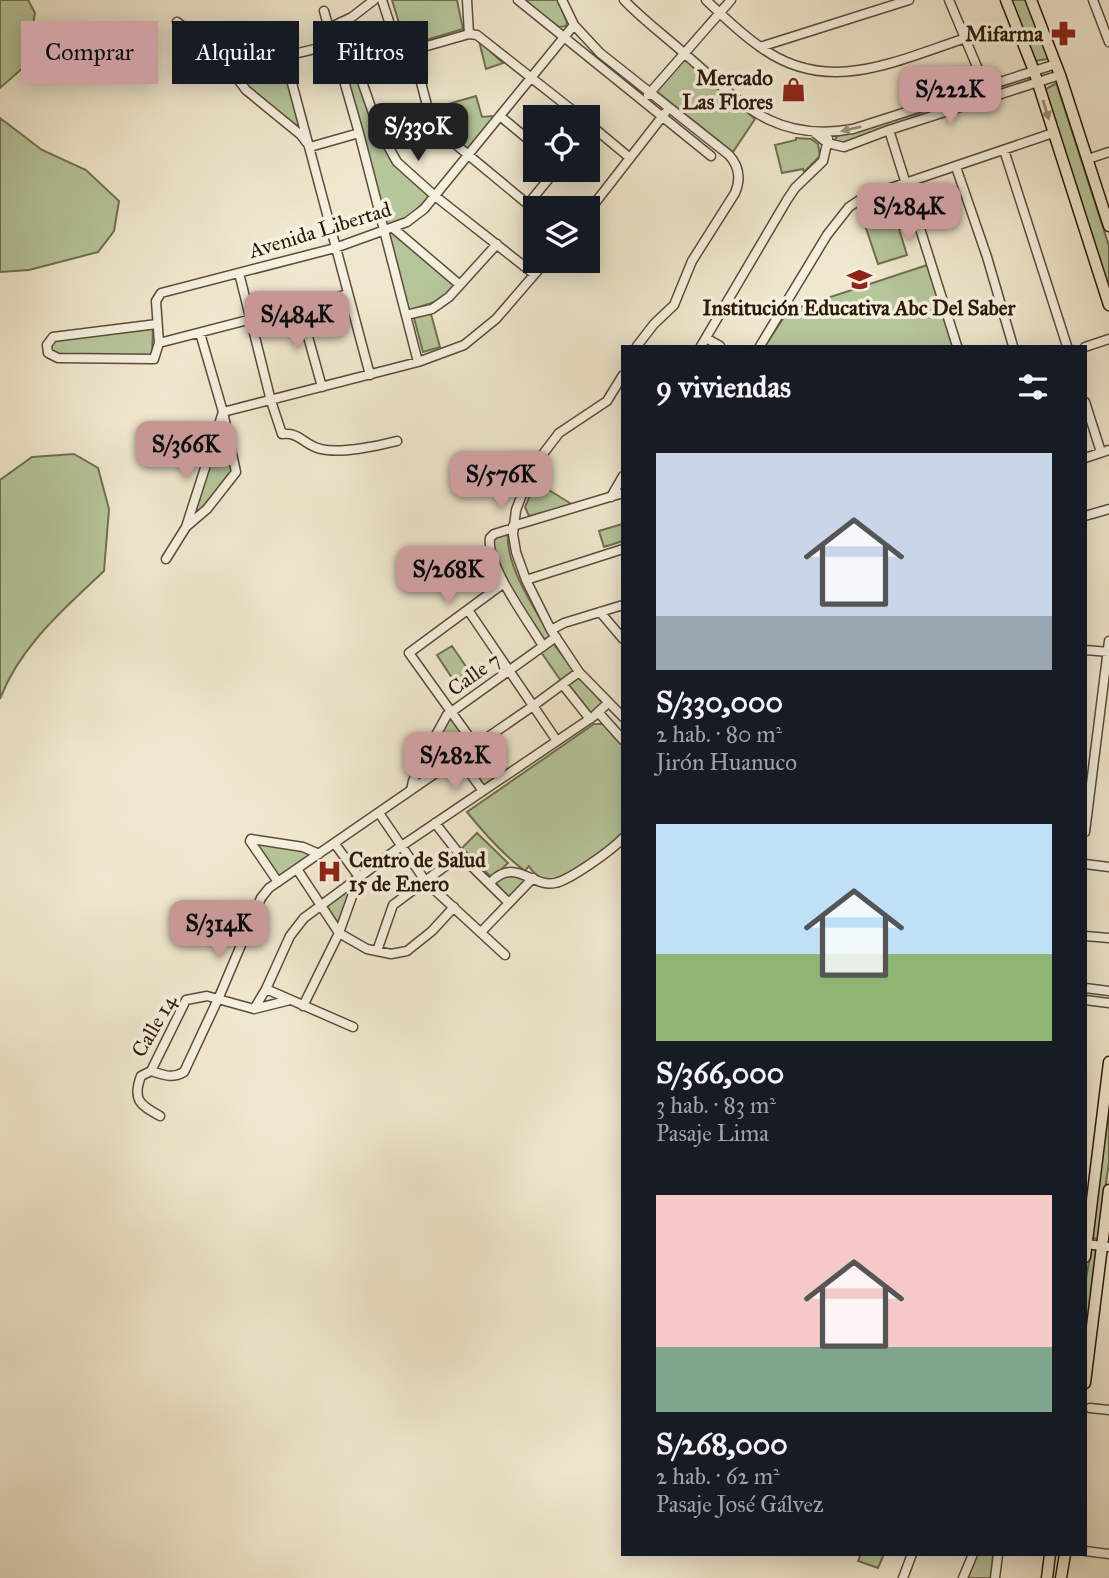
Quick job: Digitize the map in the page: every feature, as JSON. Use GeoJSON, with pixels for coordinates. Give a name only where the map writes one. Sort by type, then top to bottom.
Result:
{"type":"FeatureCollection","features":[{"type":"Feature","properties":{"kind":"main road"},"geometry":{"type":"LineString","coordinates":[[1006,0],[1038,82],[1109,305]]}},
{"type":"Feature","properties":{"kind":"main road"},"geometry":{"type":"LineString","coordinates":[[1031,0],[1058,69],[1106,209],[1109,226]]}},
{"type":"Feature","properties":{"kind":"main road"},"geometry":{"type":"LineString","coordinates":[[1087,1244],[1090,1182],[1109,1062]]}},
{"type":"Feature","properties":{"kind":"main road"},"geometry":{"type":"LineString","coordinates":[[1087,1370],[1106,1246],[1109,1190]]}},
{"type":"Feature","properties":{"kind":"main road"},"geometry":{"type":"LineString","coordinates":[[1047,1578],[1050,1556]]}},
{"type":"Feature","properties":{"kind":"main road"},"geometry":{"type":"LineString","coordinates":[[1061,1578],[1065,1556]]}},
{"type":"Feature","properties":{"kind":"street"},"geometry":{"type":"LineString","coordinates":[[343,21],[374,0]]}},
{"type":"Feature","properties":{"kind":"street"},"geometry":{"type":"LineString","coordinates":[[382,0],[389,21]]}},
{"type":"Feature","properties":{"kind":"street"},"geometry":{"type":"LineString","coordinates":[[467,0],[469,34]]}},
{"type":"Feature","properties":{"kind":"street"},"geometry":{"type":"LineString","coordinates":[[518,0],[644,100],[666,112],[735,161],[739,175],[738,185],[692,261],[674,304],[638,345]]}},
{"type":"Feature","properties":{"kind":"street"},"geometry":{"type":"LineString","coordinates":[[562,0],[573,25],[600,53],[650,92],[666,112],[711,156]]}},
{"type":"Feature","properties":{"kind":"street"},"geometry":{"type":"LineString","coordinates":[[624,0],[738,102],[783,127],[815,133],[853,129],[1034,71],[1058,69]]}},
{"type":"Feature","properties":{"kind":"street"},"geometry":{"type":"LineString","coordinates":[[706,0],[760,47],[780,59],[807,70],[834,74],[869,69],[966,38]]}},
{"type":"Feature","properties":{"kind":"street"},"geometry":{"type":"LineString","coordinates":[[644,100],[731,0]]}},
{"type":"Feature","properties":{"kind":"street"},"geometry":{"type":"LineString","coordinates":[[760,47],[909,0]]}},
{"type":"Feature","properties":{"kind":"street"},"geometry":{"type":"LineString","coordinates":[[949,0],[985,86]]}},
{"type":"Feature","properties":{"kind":"street"},"geometry":{"type":"LineString","coordinates":[[1093,0],[1109,42]]}},
{"type":"Feature","properties":{"kind":"street"},"geometry":{"type":"LineString","coordinates":[[324,11],[327,21]]}},
{"type":"Feature","properties":{"kind":"street","name":"Avenida Libertad"},"geometry":{"type":"LineString","coordinates":[[157,324],[157,296],[160,292],[335,248],[389,230],[415,217],[573,25]]}},
{"type":"Feature","properties":{"kind":"street"},"geometry":{"type":"LineString","coordinates":[[428,47],[469,34],[482,37],[566,105]]}},
{"type":"Feature","properties":{"kind":"street"},"geometry":{"type":"LineString","coordinates":[[815,133],[827,143],[844,147],[1038,82],[1058,69]]}},
{"type":"Feature","properties":{"kind":"street"},"geometry":{"type":"LineString","coordinates":[[241,84],[301,135],[310,147]]}},
{"type":"Feature","properties":{"kind":"street"},"geometry":{"type":"LineString","coordinates":[[292,84],[370,375]]}},
{"type":"Feature","properties":{"kind":"street"},"geometry":{"type":"LineString","coordinates":[[345,84],[389,230],[418,362]]}},
{"type":"Feature","properties":{"kind":"street"},"geometry":{"type":"LineString","coordinates":[[223,412],[418,362],[464,345],[505,310],[534,274],[407,172],[389,150],[373,117],[363,84]]}},
{"type":"Feature","properties":{"kind":"street"},"geometry":{"type":"LineString","coordinates":[[421,84],[434,123],[449,139],[523,200]]}},
{"type":"Feature","properties":{"kind":"street"},"geometry":{"type":"LineString","coordinates":[[600,197],[666,112]]}},
{"type":"Feature","properties":{"kind":"street"},"geometry":{"type":"LineString","coordinates":[[500,116],[523,135]]}},
{"type":"Feature","properties":{"kind":"street"},"geometry":{"type":"LineString","coordinates":[[889,130],[957,345]]}},
{"type":"Feature","properties":{"kind":"street"},"geometry":{"type":"LineString","coordinates":[[310,147],[359,133]]}},
{"type":"Feature","properties":{"kind":"street"},"geometry":{"type":"LineString","coordinates":[[703,342],[787,200],[795,188],[823,161],[830,133]]}},
{"type":"Feature","properties":{"kind":"street"},"geometry":{"type":"LineString","coordinates":[[761,345],[839,218],[849,207],[864,197],[1053,133]]}},
{"type":"Feature","properties":{"kind":"street"},"geometry":{"type":"LineString","coordinates":[[600,134],[630,158]]}},
{"type":"Feature","properties":{"kind":"street"},"geometry":{"type":"LineString","coordinates":[[1004,150],[1067,345]]}},
{"type":"Feature","properties":{"kind":"street"},"geometry":{"type":"LineString","coordinates":[[1088,159],[1109,152]]}},
{"type":"Feature","properties":{"kind":"street"},"geometry":{"type":"LineString","coordinates":[[956,167],[987,257],[1013,345]]}},
{"type":"Feature","properties":{"kind":"street"},"geometry":{"type":"LineString","coordinates":[[389,230],[460,285]]}},
{"type":"Feature","properties":{"kind":"street"},"geometry":{"type":"LineString","coordinates":[[407,315],[432,309],[449,297],[497,244]]}},
{"type":"Feature","properties":{"kind":"street"},"geometry":{"type":"LineString","coordinates":[[239,273],[271,401],[282,434],[296,435],[322,450],[353,449],[397,441]]}},
{"type":"Feature","properties":{"kind":"street"},"geometry":{"type":"LineString","coordinates":[[159,343],[348,294]]}},
{"type":"Feature","properties":{"kind":"street"},"geometry":{"type":"LineString","coordinates":[[300,308],[322,387]]}},
{"type":"Feature","properties":{"kind":"street"},"geometry":{"type":"LineString","coordinates":[[157,324],[159,343],[154,359],[58,358],[48,352],[47,345],[53,337],[157,324]]}},
{"type":"Feature","properties":{"kind":"street"},"geometry":{"type":"LineString","coordinates":[[186,527],[207,509],[236,472],[223,412],[200,333]]}},
{"type":"Feature","properties":{"kind":"street"},"geometry":{"type":"LineString","coordinates":[[1087,346],[1109,339]]}},
{"type":"Feature","properties":{"kind":"street"},"geometry":{"type":"LineString","coordinates":[[621,378],[607,401],[570,424],[547,449],[521,497],[510,528],[526,580],[553,634],[579,671],[621,715]]}},
{"type":"Feature","properties":{"kind":"street"},"geometry":{"type":"LineString","coordinates":[[1087,407],[1105,451],[1087,457]]}},
{"type":"Feature","properties":{"kind":"street"},"geometry":{"type":"LineString","coordinates":[[166,559],[186,527],[223,412]]}},
{"type":"Feature","properties":{"kind":"street"},"geometry":{"type":"LineString","coordinates":[[611,497],[621,480]]}},
{"type":"Feature","properties":{"kind":"street"},"geometry":{"type":"LineString","coordinates":[[543,646],[504,583],[489,544],[492,535],[621,494]]}},
{"type":"Feature","properties":{"kind":"street"},"geometry":{"type":"LineString","coordinates":[[1087,515],[1109,509]]}},
{"type":"Feature","properties":{"kind":"street"},"geometry":{"type":"LineString","coordinates":[[526,580],[621,550]]}},
{"type":"Feature","properties":{"kind":"street"},"geometry":{"type":"LineString","coordinates":[[475,745],[409,653],[504,583]]}},
{"type":"Feature","properties":{"kind":"street","name":"Calle 7"},"geometry":{"type":"LineString","coordinates":[[411,790],[425,755],[446,716],[543,646],[564,623],[621,606]]}},
{"type":"Feature","properties":{"kind":"street"},"geometry":{"type":"LineString","coordinates":[[468,610],[557,741]]}},
{"type":"Feature","properties":{"kind":"street"},"geometry":{"type":"LineString","coordinates":[[600,612],[621,637]]}},
{"type":"Feature","properties":{"kind":"street"},"geometry":{"type":"LineString","coordinates":[[1087,816],[1109,642]]}},
{"type":"Feature","properties":{"kind":"street"},"geometry":{"type":"LineString","coordinates":[[1087,649],[1108,652]]}},
{"type":"Feature","properties":{"kind":"street"},"geometry":{"type":"LineString","coordinates":[[151,1071],[170,1077],[184,1072],[261,898],[278,882],[563,685],[579,671]]}},
{"type":"Feature","properties":{"kind":"street"},"geometry":{"type":"LineString","coordinates":[[563,685],[590,719]]}},
{"type":"Feature","properties":{"kind":"street"},"geometry":{"type":"LineString","coordinates":[[254,1009],[298,924],[400,846],[590,719],[608,703]]}},
{"type":"Feature","properties":{"kind":"street"},"geometry":{"type":"LineString","coordinates":[[598,712],[621,738]]}},
{"type":"Feature","properties":{"kind":"street"},"geometry":{"type":"LineString","coordinates":[[458,757],[483,791]]}},
{"type":"Feature","properties":{"kind":"street"},"geometry":{"type":"LineString","coordinates":[[379,813],[426,882],[505,955]]}},
{"type":"Feature","properties":{"kind":"street"},"geometry":{"type":"LineString","coordinates":[[435,823],[460,855],[509,903]]}},
{"type":"Feature","properties":{"kind":"street"},"geometry":{"type":"LineString","coordinates":[[278,882],[251,839],[303,847],[319,854]]}},
{"type":"Feature","properties":{"kind":"street"},"geometry":{"type":"LineString","coordinates":[[490,883],[501,874],[509,873],[546,883],[563,880],[621,840]]}},
{"type":"Feature","properties":{"kind":"street"},"geometry":{"type":"LineString","coordinates":[[335,844],[359,877]]}},
{"type":"Feature","properties":{"kind":"street"},"geometry":{"type":"LineString","coordinates":[[377,951],[393,905],[460,855]]}},
{"type":"Feature","properties":{"kind":"street"},"geometry":{"type":"LineString","coordinates":[[1087,864],[1109,867]]}},
{"type":"Feature","properties":{"kind":"street"},"geometry":{"type":"LineString","coordinates":[[297,869],[339,933],[367,949],[391,954],[413,947],[454,907]]}},
{"type":"Feature","properties":{"kind":"street"},"geometry":{"type":"LineString","coordinates":[[303,1006],[339,933],[359,877]]}},
{"type":"Feature","properties":{"kind":"street"},"geometry":{"type":"LineString","coordinates":[[482,932],[533,878]]}},
{"type":"Feature","properties":{"kind":"street"},"geometry":{"type":"LineString","coordinates":[[1087,936],[1109,938]]}},
{"type":"Feature","properties":{"kind":"street"},"geometry":{"type":"LineString","coordinates":[[1087,988],[1109,991]]}},
{"type":"Feature","properties":{"kind":"street"},"geometry":{"type":"LineString","coordinates":[[266,989],[353,1027]]}},
{"type":"Feature","properties":{"kind":"street","name":"Calle 14"},"geometry":{"type":"LineString","coordinates":[[160,1116],[142,1105],[136,1093],[141,1076],[151,1071],[186,1000],[219,997],[254,1009]]}},
{"type":"Feature","properties":{"kind":"street"},"geometry":{"type":"LineString","coordinates":[[254,1009],[290,1000]]}},
{"type":"Feature","properties":{"kind":"street"},"geometry":{"type":"LineString","coordinates":[[1087,1000],[1109,1003]]}},
{"type":"Feature","properties":{"kind":"street"},"geometry":{"type":"LineString","coordinates":[[1087,1244],[1106,1246]]}},
{"type":"Feature","properties":{"kind":"street"},"geometry":{"type":"LineString","coordinates":[[1090,1408],[1109,1410]]}},
{"type":"Feature","properties":{"kind":"street"},"geometry":{"type":"LineString","coordinates":[[1087,1551],[1109,1554]]}},
{"type":"Feature","properties":{"kind":"street"},"geometry":{"type":"LineString","coordinates":[[903,1578],[911,1556]]}},
{"type":"Feature","properties":{"kind":"street"},"geometry":{"type":"LineString","coordinates":[[963,1578],[972,1556]]}},
{"type":"Feature","properties":{"kind":"street"},"geometry":{"type":"LineString","coordinates":[[995,1578],[998,1556]]}},
{"type":"Feature","properties":{"kind":"green space"},"geometry":{"type":"Polygon","coordinates":[[[0,0],[28,0],[35,13],[33,21],[21,21],[21,70],[0,88],[0,0]]]}},
{"type":"Feature","properties":{"kind":"green space"},"geometry":{"type":"Polygon","coordinates":[[[392,0],[457,0],[463,29],[428,39],[428,21],[398,21],[392,0]]]}},
{"type":"Feature","properties":{"kind":"green space"},"geometry":{"type":"Polygon","coordinates":[[[523,0],[558,0],[567,22],[566,26],[559,27],[523,0]]]}},
{"type":"Feature","properties":{"kind":"green space"},"geometry":{"type":"Polygon","coordinates":[[[1010,0],[1027,0],[1049,55],[1047,59],[1035,61],[1010,0]]]}},
{"type":"Feature","properties":{"kind":"green space"},"geometry":{"type":"Polygon","coordinates":[[[479,41],[503,63],[486,69],[479,41]]]}},
{"type":"Feature","properties":{"kind":"green space"},"geometry":{"type":"Polygon","coordinates":[[[685,58],[755,119],[733,152],[656,91],[685,58]]]}},
{"type":"Feature","properties":{"kind":"green space"},"geometry":{"type":"Polygon","coordinates":[[[1026,76],[1028,82],[839,144],[834,142],[837,136],[1026,76]]]}},
{"type":"Feature","properties":{"kind":"green space"},"geometry":{"type":"Polygon","coordinates":[[[246,84],[289,84],[301,130],[297,129],[256,96],[246,84]]]}},
{"type":"Feature","properties":{"kind":"green space"},"geometry":{"type":"Polygon","coordinates":[[[348,84],[360,84],[381,141],[431,196],[405,220],[387,226],[348,84]]]}},
{"type":"Feature","properties":{"kind":"green space"},"geometry":{"type":"Polygon","coordinates":[[[1055,84],[1109,246],[1109,293],[1044,90],[1055,84]]]}},
{"type":"Feature","properties":{"kind":"green space"},"geometry":{"type":"Polygon","coordinates":[[[476,96],[482,117],[492,116],[495,119],[470,151],[443,128],[434,108],[476,96]]]}},
{"type":"Feature","properties":{"kind":"green space"},"geometry":{"type":"Polygon","coordinates":[[[0,118],[42,150],[86,170],[119,201],[114,231],[98,252],[29,270],[0,272],[0,118]]]}},
{"type":"Feature","properties":{"kind":"green space"},"geometry":{"type":"Polygon","coordinates":[[[796,138],[811,139],[818,144],[820,156],[804,172],[803,169],[782,173],[775,145],[796,138]]]}},
{"type":"Feature","properties":{"kind":"green space"},"geometry":{"type":"Polygon","coordinates":[[[895,216],[907,255],[878,264],[865,225],[895,216]]]}},
{"type":"Feature","properties":{"kind":"green space"},"geometry":{"type":"Polygon","coordinates":[[[393,232],[457,286],[438,301],[409,310],[388,234],[393,232]]]}},
{"type":"Feature","properties":{"kind":"green space"},"geometry":{"type":"Polygon","coordinates":[[[927,265],[954,345],[766,345],[788,311],[927,265]]]}},
{"type":"Feature","properties":{"kind":"green space"},"geometry":{"type":"Polygon","coordinates":[[[431,314],[440,347],[423,352],[414,318],[431,314]]]}},
{"type":"Feature","properties":{"kind":"green space"},"geometry":{"type":"Polygon","coordinates":[[[153,326],[152,358],[52,353],[51,343],[54,340],[153,326]]]}},
{"type":"Feature","properties":{"kind":"green space"},"geometry":{"type":"Polygon","coordinates":[[[220,431],[224,431],[234,473],[201,512],[195,508],[220,431]]]}},
{"type":"Feature","properties":{"kind":"green space"},"geometry":{"type":"Polygon","coordinates":[[[74,454],[98,468],[109,509],[104,571],[31,645],[0,699],[0,480],[32,457],[74,454]]]}},
{"type":"Feature","properties":{"kind":"green space"},"geometry":{"type":"Polygon","coordinates":[[[536,482],[573,505],[529,516],[525,507],[536,482]]]}},
{"type":"Feature","properties":{"kind":"green space"},"geometry":{"type":"Polygon","coordinates":[[[621,524],[621,542],[604,547],[599,531],[621,524]]]}},
{"type":"Feature","properties":{"kind":"green space"},"geometry":{"type":"Polygon","coordinates":[[[508,533],[511,559],[522,586],[550,636],[546,641],[520,605],[497,562],[492,539],[508,533]]]}},
{"type":"Feature","properties":{"kind":"green space"},"geometry":{"type":"Polygon","coordinates":[[[552,642],[574,671],[561,681],[541,652],[552,642]]]}},
{"type":"Feature","properties":{"kind":"green space"},"geometry":{"type":"Polygon","coordinates":[[[452,646],[469,671],[454,681],[437,655],[452,646]]]}},
{"type":"Feature","properties":{"kind":"green space"},"geometry":{"type":"Polygon","coordinates":[[[580,676],[603,704],[592,714],[569,685],[580,676]]]}},
{"type":"Feature","properties":{"kind":"green space"},"geometry":{"type":"Polygon","coordinates":[[[449,715],[469,743],[414,782],[449,715]]]}},
{"type":"Feature","properties":{"kind":"green space"},"geometry":{"type":"Polygon","coordinates":[[[594,724],[607,724],[621,741],[621,837],[563,880],[548,881],[539,877],[529,866],[525,871],[494,843],[467,812],[594,724]]]}},
{"type":"Feature","properties":{"kind":"green space"},"geometry":{"type":"Polygon","coordinates":[[[477,833],[508,863],[492,878],[462,848],[477,833]]]}},
{"type":"Feature","properties":{"kind":"green space"},"geometry":{"type":"Polygon","coordinates":[[[253,842],[304,849],[311,855],[279,876],[253,842]]]}},
{"type":"Feature","properties":{"kind":"green space"},"geometry":{"type":"Polygon","coordinates":[[[502,876],[529,880],[509,899],[496,883],[502,876]]]}},
{"type":"Feature","properties":{"kind":"green space"},"geometry":{"type":"Polygon","coordinates":[[[351,885],[352,888],[338,923],[325,904],[351,885]]]}},
{"type":"Feature","properties":{"kind":"green space"},"geometry":{"type":"Polygon","coordinates":[[[1109,1095],[1109,1162],[1098,1239],[1092,1238],[1109,1095]]]}},
{"type":"Feature","properties":{"kind":"green space"},"geometry":{"type":"Polygon","coordinates":[[[1091,1249],[1097,1251],[1087,1340],[1087,1273],[1091,1249]]]}},
{"type":"Feature","properties":{"kind":"green space"},"geometry":{"type":"Polygon","coordinates":[[[860,1556],[883,1556],[878,1568],[858,1561],[860,1556]]]}},
{"type":"Feature","properties":{"kind":"green space"},"geometry":{"type":"Polygon","coordinates":[[[975,1556],[993,1556],[992,1578],[967,1578],[975,1556]]]}},
{"type":"Feature","properties":{"kind":"place","name":"Mifarma"},"geometry":{"type":"Point","coordinates":[1063,34]}},
{"type":"Feature","properties":{"kind":"place","name":"Mercado Las Flores"},"geometry":{"type":"Point","coordinates":[793,90]}},
{"type":"Feature","properties":{"kind":"place","name":"Institución Educativa Abc Del Saber"},"geometry":{"type":"Point","coordinates":[859,279]}},
{"type":"Feature","properties":{"kind":"place","name":"Centro de Salud 15 de Enero"},"geometry":{"type":"Point","coordinates":[329,872]}}]}
